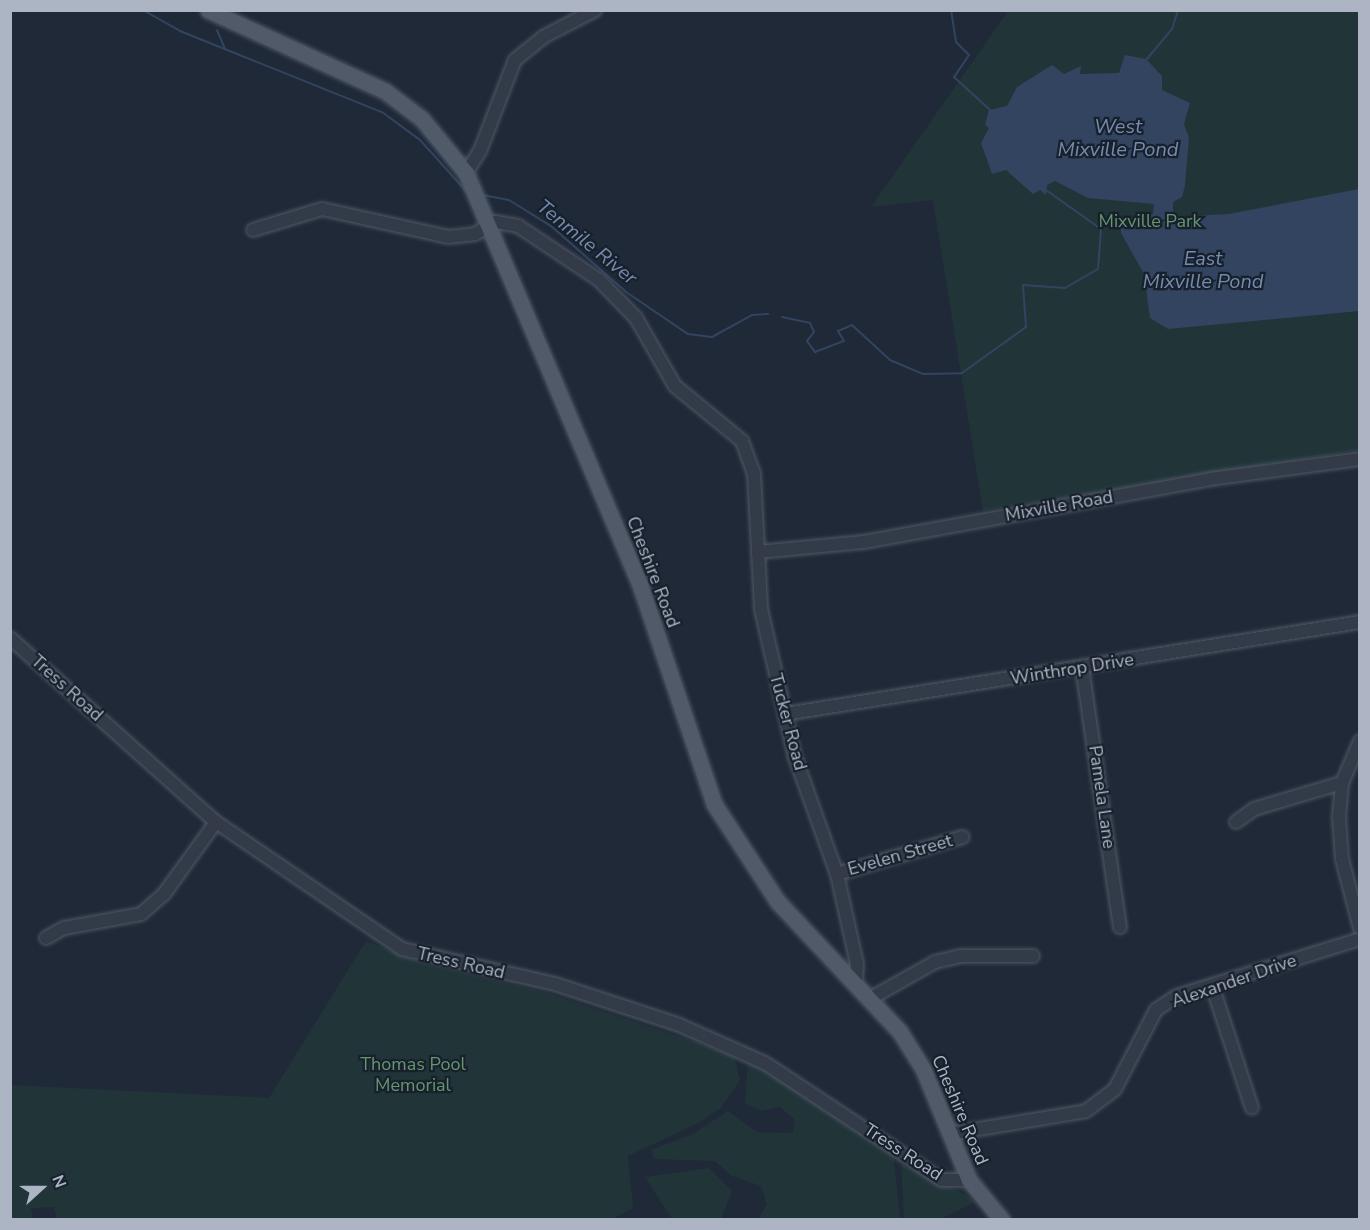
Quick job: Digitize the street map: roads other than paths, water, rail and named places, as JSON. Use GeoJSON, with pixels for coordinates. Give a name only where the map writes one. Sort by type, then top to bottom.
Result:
{"type":"FeatureCollection","features":[{"type":"Feature","properties":{"kind":"main road","name":"Cheshire Road"},"geometry":{"type":"LineString","coordinates":[[208,10],[385,91],[422,119],[473,186],[640,585],[714,804],[778,902],[873,997],[923,1069],[969,1180],[1002,1220]]}},
{"type":"Feature","properties":{"kind":"street"},"geometry":{"type":"LineString","coordinates":[[473,186],[480,151],[515,60],[543,37],[595,10]]}},
{"type":"Feature","properties":{"kind":"street"},"geometry":{"type":"LineString","coordinates":[[253,230],[322,209],[448,237],[475,234],[490,225]]}},
{"type":"Feature","properties":{"kind":"street","name":"Tucker Road"},"geometry":{"type":"LineString","coordinates":[[490,225],[504,222],[538,236],[599,280],[636,318],[675,386],[742,441],[750,457],[761,609],[785,714],[837,874],[857,964],[856,980]]}},
{"type":"Feature","properties":{"kind":"street","name":"Mixville Road"},"geometry":{"type":"LineString","coordinates":[[758,552],[864,542],[1210,479],[1359,459]]}},
{"type":"Feature","properties":{"kind":"street","name":"Winthrop Drive"},"geometry":{"type":"LineString","coordinates":[[785,714],[1359,622]]}},
{"type":"Feature","properties":{"kind":"street","name":"Tress Road"},"geometry":{"type":"LineString","coordinates":[[10,638],[216,822],[402,949],[566,987],[678,1024],[765,1063],[942,1180],[969,1180]]}},
{"type":"Feature","properties":{"kind":"street","name":"Pamela Lane"},"geometry":{"type":"LineString","coordinates":[[1082,667],[1120,927]]}},
{"type":"Feature","properties":{"kind":"street"},"geometry":{"type":"LineString","coordinates":[[1359,741],[1342,783],[1342,859],[1359,928]]}},
{"type":"Feature","properties":{"kind":"street"},"geometry":{"type":"LineString","coordinates":[[1236,822],[1254,809],[1342,783]]}},
{"type":"Feature","properties":{"kind":"street"},"geometry":{"type":"LineString","coordinates":[[46,938],[64,928],[141,914],[164,894],[216,822]]}},
{"type":"Feature","properties":{"kind":"street","name":"Evelen Street"},"geometry":{"type":"LineString","coordinates":[[837,874],[963,837]]}},
{"type":"Feature","properties":{"kind":"street","name":"Alexander Drive"},"geometry":{"type":"LineString","coordinates":[[949,1134],[1086,1110],[1103,1102],[1156,1010],[1177,996],[1359,939]]}},
{"type":"Feature","properties":{"kind":"street"},"geometry":{"type":"LineString","coordinates":[[873,997],[934,962],[961,956],[1033,956]]}},
{"type":"Feature","properties":{"kind":"street"},"geometry":{"type":"LineString","coordinates":[[1212,985],[1252,1107]]}},
{"type":"Feature","properties":{"kind":"water"},"geometry":{"type":"Polygon","coordinates":[[[1125,55],[1146,59],[1162,76],[1162,90],[1190,103],[1184,124],[1189,138],[1185,185],[1182,197],[1173,202],[1173,217],[1229,214],[1359,189],[1359,311],[1168,329],[1150,318],[1144,274],[1121,233],[1120,220],[1153,214],[1154,204],[1088,198],[1055,181],[1047,185],[1046,195],[1040,190],[1033,194],[1006,170],[992,174],[981,143],[989,128],[985,125],[989,110],[1007,106],[1017,87],[1052,65],[1064,74],[1081,66],[1080,74],[1119,73],[1125,55]]]}},
{"type":"Feature","properties":{"kind":"waterway","name":"Tenmile River"},"geometry":{"type":"LineString","coordinates":[[143,10],[180,31],[382,112],[420,140],[466,191]]}},
{"type":"Feature","properties":{"kind":"waterway"},"geometry":{"type":"LineString","coordinates":[[951,10],[956,42],[969,55],[954,77],[990,110]]}},
{"type":"Feature","properties":{"kind":"waterway"},"geometry":{"type":"LineString","coordinates":[[1146,60],[1172,29],[1178,10]]}},
{"type":"Feature","properties":{"kind":"waterway"},"geometry":{"type":"LineString","coordinates":[[217,30],[225,49]]}},
{"type":"Feature","properties":{"kind":"waterway","name":"Tenmile River"},"geometry":{"type":"LineString","coordinates":[[782,317],[810,323],[814,332],[807,341],[815,352],[844,341],[838,331],[852,325],[890,360],[923,374],[962,373],[1026,327],[1023,285],[1065,288],[1098,269],[1101,229],[1046,190]]}},
{"type":"Feature","properties":{"kind":"waterway","name":"Tenmile River"},"geometry":{"type":"LineString","coordinates":[[483,195],[509,200],[551,226],[626,292],[688,334],[712,337],[752,315],[768,314]]}},
{"type":"Feature","properties":{"kind":"water label","name":"West Mixville Pond"},"geometry":{"type":"Point","coordinates":[1118,138]}},
{"type":"Feature","properties":{"kind":"water label","name":"East Mixville Pond"},"geometry":{"type":"Point","coordinates":[1203,270]}},
{"type":"Feature","properties":{"kind":"park label","name":"Mixville Park"},"geometry":{"type":"Point","coordinates":[1150,221]}},
{"type":"Feature","properties":{"kind":"park label","name":"Thomas Pool Memorial"},"geometry":{"type":"Point","coordinates":[413,1075]}}]}
